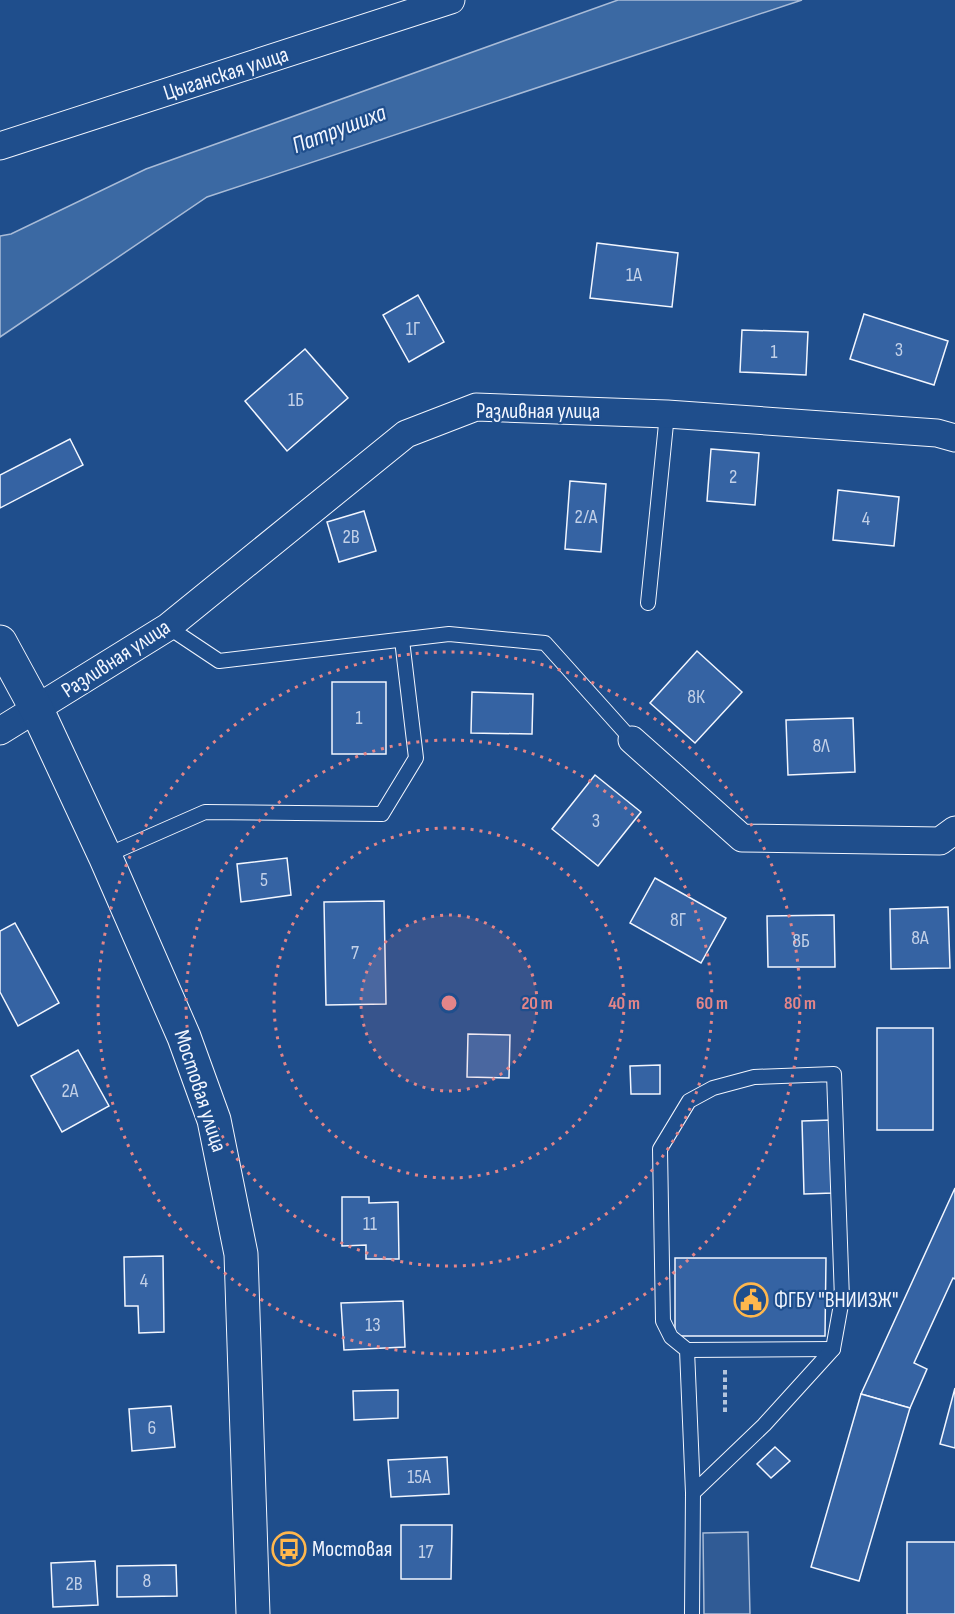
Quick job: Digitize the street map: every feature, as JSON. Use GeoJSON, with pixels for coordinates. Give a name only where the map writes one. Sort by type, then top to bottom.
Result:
{"type":"FeatureCollection","features":[{"type":"Feature","properties":{"kind":"street","name":"Цыганская улица"},"geometry":{"type":"LineString","coordinates":[[0,146],[451,0]]}},
{"type":"Feature","properties":{"kind":"street","name":"Разливная улица"},"geometry":{"type":"LineString","coordinates":[[0,731],[168,627],[406,434],[476,407],[667,414],[937,433],[955,438]]}},
{"type":"Feature","properties":{"kind":"street","name":"Мостовая улица"},"geometry":{"type":"LineString","coordinates":[[0,642],[37,710],[105,856],[184,1037],[214,1120],[241,1254],[253,1614]]}},
{"type":"Feature","properties":{"kind":"street"},"geometry":{"type":"LineString","coordinates":[[632,740],[742,838],[940,842],[955,830]]}},
{"type":"Feature","properties":{"kind":"lane"},"geometry":{"type":"LineString","coordinates":[[648,603],[667,414]]}},
{"type":"Feature","properties":{"kind":"lane"},"geometry":{"type":"LineString","coordinates":[[168,627],[219,661],[449,634],[545,643],[632,740]]}},
{"type":"Feature","properties":{"kind":"lane"},"geometry":{"type":"LineString","coordinates":[[105,856],[205,812],[382,814],[416,758],[402,640]]}},
{"type":"Feature","properties":{"kind":"lane"},"geometry":{"type":"LineString","coordinates":[[693,1493],[764,1425],[833,1349],[842,1299],[834,1074],[754,1077],[713,1088],[689,1101],[660,1149],[663,1321],[671,1337],[687,1350],[833,1349]]}},
{"type":"Feature","properties":{"kind":"lane"},"geometry":{"type":"LineString","coordinates":[[687,1350],[693,1493],[692,1614]]}},
{"type":"Feature","properties":{"kind":"path"},"geometry":{"type":"LineString","coordinates":[[724,1350],[725,1413]]}},
{"type":"Feature","properties":{"kind":"shaded area"},"geometry":{"type":"Polygon","coordinates":[[[748,1532],[750,1614],[704,1614],[703,1533],[748,1532]]]}},
{"type":"Feature","properties":{"kind":"water","name":"Патрушиха"},"geometry":{"type":"Polygon","coordinates":[[[618,0],[802,0],[207,197],[0,337],[0,236],[11,234],[146,169],[618,0]]]}},
{"type":"Feature","properties":{"kind":"building"},"geometry":{"type":"Polygon","coordinates":[[[597,243],[678,253],[672,307],[590,298],[597,243]]]}},
{"type":"Feature","properties":{"kind":"building"},"geometry":{"type":"Polygon","coordinates":[[[418,295],[444,342],[409,362],[383,315],[418,295]]]}},
{"type":"Feature","properties":{"kind":"building"},"geometry":{"type":"Polygon","coordinates":[[[864,314],[948,341],[934,385],[850,359],[864,314]]]}},
{"type":"Feature","properties":{"kind":"building"},"geometry":{"type":"Polygon","coordinates":[[[742,330],[808,332],[806,375],[740,372],[742,330]]]}},
{"type":"Feature","properties":{"kind":"building"},"geometry":{"type":"Polygon","coordinates":[[[305,349],[348,398],[287,451],[245,401],[305,349]]]}},
{"type":"Feature","properties":{"kind":"building"},"geometry":{"type":"Polygon","coordinates":[[[70,439],[83,465],[0,508],[0,475],[70,439]]]}},
{"type":"Feature","properties":{"kind":"building"},"geometry":{"type":"Polygon","coordinates":[[[711,449],[759,453],[755,505],[707,501],[711,449]]]}},
{"type":"Feature","properties":{"kind":"building"},"geometry":{"type":"Polygon","coordinates":[[[570,481],[606,484],[601,552],[565,549],[570,481]]]}},
{"type":"Feature","properties":{"kind":"building"},"geometry":{"type":"Polygon","coordinates":[[[838,490],[899,497],[894,546],[833,540],[838,490]]]}},
{"type":"Feature","properties":{"kind":"building"},"geometry":{"type":"Polygon","coordinates":[[[364,511],[376,551],[339,562],[327,522],[364,511]]]}},
{"type":"Feature","properties":{"kind":"building"},"geometry":{"type":"Polygon","coordinates":[[[697,651],[742,692],[695,743],[650,703],[697,651]]]}},
{"type":"Feature","properties":{"kind":"building"},"geometry":{"type":"Polygon","coordinates":[[[332,682],[386,682],[386,754],[332,754],[332,682]]]}},
{"type":"Feature","properties":{"kind":"building"},"geometry":{"type":"Polygon","coordinates":[[[472,692],[533,694],[532,734],[471,733],[472,692]]]}},
{"type":"Feature","properties":{"kind":"building"},"geometry":{"type":"Polygon","coordinates":[[[853,718],[855,772],[788,775],[786,720],[853,718]]]}},
{"type":"Feature","properties":{"kind":"building"},"geometry":{"type":"Polygon","coordinates":[[[595,775],[641,812],[598,866],[552,829],[595,775]]]}},
{"type":"Feature","properties":{"kind":"building"},"geometry":{"type":"Polygon","coordinates":[[[287,858],[291,895],[241,902],[237,864],[287,858]]]}},
{"type":"Feature","properties":{"kind":"building"},"geometry":{"type":"Polygon","coordinates":[[[655,878],[726,918],[701,963],[630,923],[655,878]]]}},
{"type":"Feature","properties":{"kind":"building"},"geometry":{"type":"Polygon","coordinates":[[[384,901],[386,1004],[326,1005],[324,902],[384,901]]]}},
{"type":"Feature","properties":{"kind":"building"},"geometry":{"type":"Polygon","coordinates":[[[948,907],[950,968],[891,969],[890,909],[948,907]]]}},
{"type":"Feature","properties":{"kind":"building"},"geometry":{"type":"Polygon","coordinates":[[[834,915],[835,967],[768,967],[767,916],[834,915]]]}},
{"type":"Feature","properties":{"kind":"building"},"geometry":{"type":"Polygon","coordinates":[[[15,923],[59,1003],[18,1026],[0,992],[0,931],[15,923]]]}},
{"type":"Feature","properties":{"kind":"building"},"geometry":{"type":"Polygon","coordinates":[[[877,1028],[933,1028],[933,1130],[877,1130],[877,1028]]]}},
{"type":"Feature","properties":{"kind":"building"},"geometry":{"type":"Polygon","coordinates":[[[468,1034],[510,1035],[509,1078],[467,1077],[468,1034]]]}},
{"type":"Feature","properties":{"kind":"building"},"geometry":{"type":"Polygon","coordinates":[[[78,1050],[109,1106],[62,1132],[31,1076],[78,1050]]]}},
{"type":"Feature","properties":{"kind":"building"},"geometry":{"type":"Polygon","coordinates":[[[660,1065],[660,1094],[631,1094],[630,1066],[660,1065]]]}},
{"type":"Feature","properties":{"kind":"building"},"geometry":{"type":"Polygon","coordinates":[[[831,1120],[833,1193],[804,1194],[802,1121],[831,1120]]]}},
{"type":"Feature","properties":{"kind":"building"},"geometry":{"type":"Polygon","coordinates":[[[955,1188],[955,1279],[953,1278],[914,1363],[927,1369],[910,1408],[861,1394],[955,1188]]]}},
{"type":"Feature","properties":{"kind":"building"},"geometry":{"type":"Polygon","coordinates":[[[342,1197],[369,1197],[369,1203],[398,1202],[399,1259],[366,1259],[366,1245],[342,1246],[342,1197]]]}},
{"type":"Feature","properties":{"kind":"building"},"geometry":{"type":"Polygon","coordinates":[[[163,1256],[164,1332],[139,1333],[138,1306],[125,1306],[124,1257],[163,1256]]]}},
{"type":"Feature","properties":{"kind":"building"},"geometry":{"type":"Polygon","coordinates":[[[675,1258],[826,1258],[825,1336],[675,1336],[675,1258]]]}},
{"type":"Feature","properties":{"kind":"building"},"geometry":{"type":"Polygon","coordinates":[[[403,1301],[405,1347],[344,1350],[341,1303],[403,1301]]]}},
{"type":"Feature","properties":{"kind":"building"},"geometry":{"type":"Polygon","coordinates":[[[955,1388],[955,1448],[940,1444],[955,1388]]]}},
{"type":"Feature","properties":{"kind":"building"},"geometry":{"type":"Polygon","coordinates":[[[398,1390],[398,1418],[354,1420],[353,1391],[398,1390]]]}},
{"type":"Feature","properties":{"kind":"building"},"geometry":{"type":"Polygon","coordinates":[[[861,1394],[910,1408],[859,1581],[811,1567],[861,1394]]]}},
{"type":"Feature","properties":{"kind":"building"},"geometry":{"type":"Polygon","coordinates":[[[171,1406],[175,1447],[132,1451],[129,1409],[171,1406]]]}},
{"type":"Feature","properties":{"kind":"building"},"geometry":{"type":"Polygon","coordinates":[[[775,1447],[790,1461],[771,1478],[757,1464],[775,1447]]]}},
{"type":"Feature","properties":{"kind":"building"},"geometry":{"type":"Polygon","coordinates":[[[447,1457],[449,1494],[391,1497],[388,1460],[447,1457]]]}},
{"type":"Feature","properties":{"kind":"building"},"geometry":{"type":"Polygon","coordinates":[[[401,1525],[452,1525],[451,1579],[401,1579],[401,1525]]]}},
{"type":"Feature","properties":{"kind":"building"},"geometry":{"type":"Polygon","coordinates":[[[907,1542],[955,1542],[955,1614],[907,1614],[907,1542]]]}},
{"type":"Feature","properties":{"kind":"building"},"geometry":{"type":"Polygon","coordinates":[[[95,1561],[98,1605],[53,1607],[51,1563],[95,1561]]]}},
{"type":"Feature","properties":{"kind":"building"},"geometry":{"type":"Polygon","coordinates":[[[176,1565],[177,1596],[117,1597],[117,1566],[176,1565]]]}},
{"type":"Feature","properties":{"kind":"place","name":"ФГБУ \"ВНИИЗЖ\""},"geometry":{"type":"Point","coordinates":[751,1300]}},
{"type":"Feature","properties":{"kind":"place","name":"Мостовая"},"geometry":{"type":"Point","coordinates":[289,1549]}}]}
